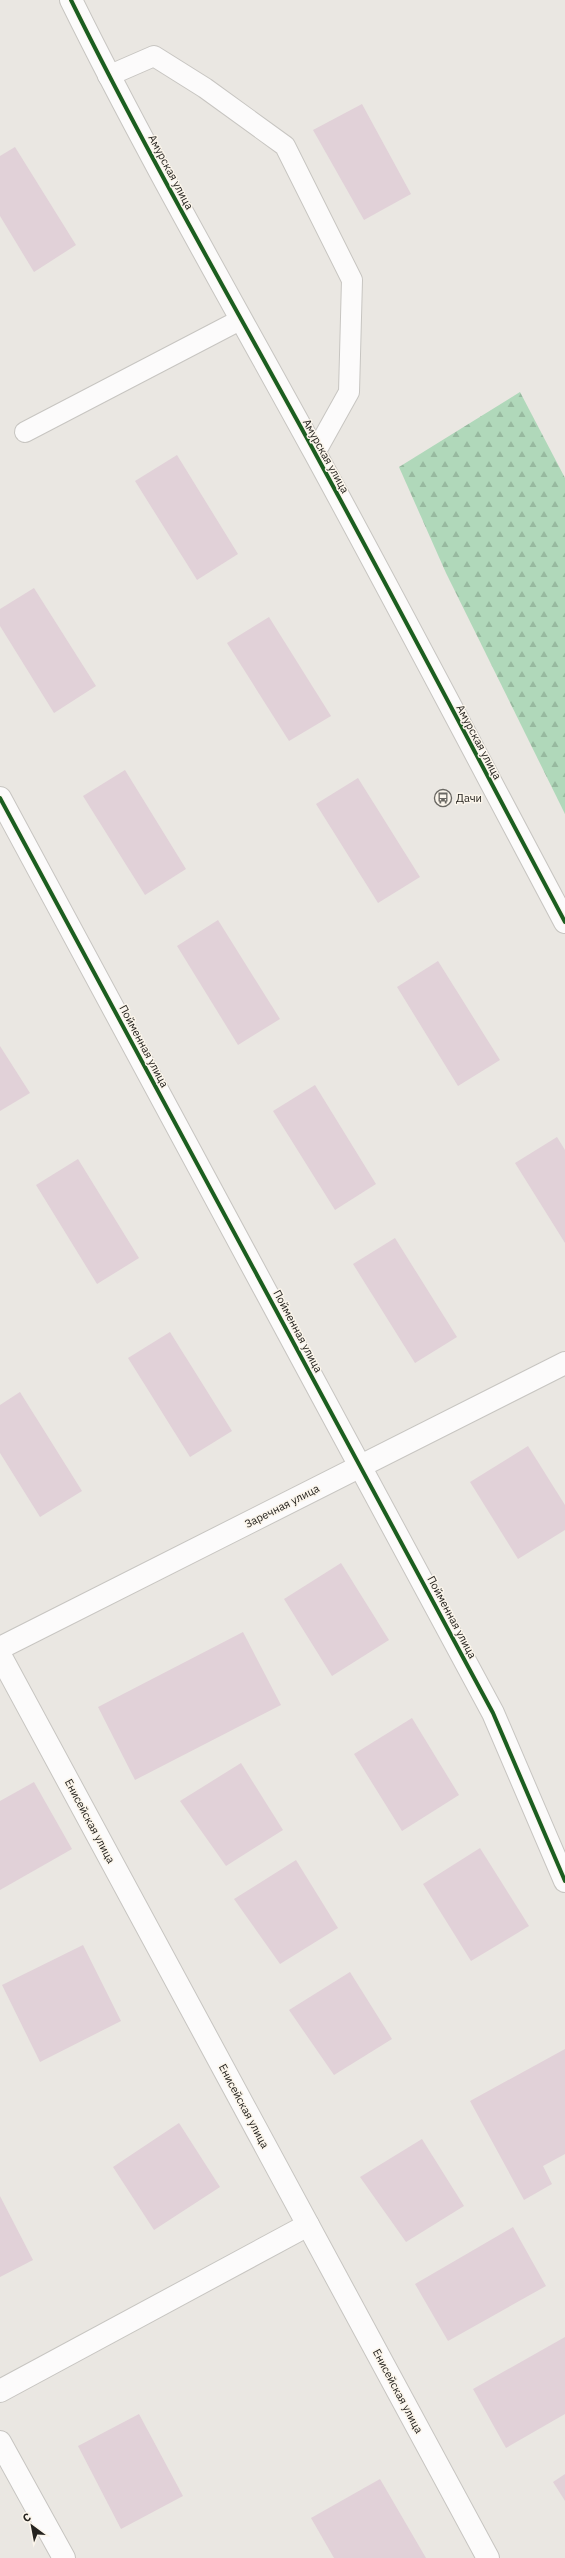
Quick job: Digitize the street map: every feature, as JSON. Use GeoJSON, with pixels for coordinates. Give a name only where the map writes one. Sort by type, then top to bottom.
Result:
{"type":"FeatureCollection","features":[{"type":"Feature","properties":{"kind":"street","name":"Амурская улица"},"geometry":{"type":"LineString","coordinates":[[71,0],[108,76],[240,320],[315,453],[565,922]]}},
{"type":"Feature","properties":{"kind":"street","name":"Пойменная улица"},"geometry":{"type":"LineString","coordinates":[[0,798],[493,1713],[565,1880]]}},
{"type":"Feature","properties":{"kind":"street","name":"Заречная улица"},"geometry":{"type":"LineString","coordinates":[[0,1648],[565,1363]]}},
{"type":"Feature","properties":{"kind":"street","name":"Енисейская улица"},"geometry":{"type":"LineString","coordinates":[[0,1655],[488,2558]]}},
{"type":"Feature","properties":{"kind":"street"},"geometry":{"type":"LineString","coordinates":[[0,2391],[308,2225]]}},
{"type":"Feature","properties":{"kind":"street"},"geometry":{"type":"LineString","coordinates":[[0,2442],[64,2558]]}},
{"type":"Feature","properties":{"kind":"lane"},"geometry":{"type":"LineString","coordinates":[[108,76],[154,56],[205,88],[285,146],[352,280],[348,392],[315,453]]}},
{"type":"Feature","properties":{"kind":"lane"},"geometry":{"type":"LineString","coordinates":[[25,432],[240,320]]}},
{"type":"Feature","properties":{"kind":"green space"},"geometry":{"type":"Polygon","coordinates":[[[520,392],[565,478],[565,814],[446,573],[399,467],[520,392]]]}},
{"type":"Feature","properties":{"kind":"building"},"geometry":{"type":"Polygon","coordinates":[[[362,104],[411,194],[364,220],[313,130],[362,104]]]}},
{"type":"Feature","properties":{"kind":"building"},"geometry":{"type":"Polygon","coordinates":[[[15,147],[76,245],[34,272],[0,216],[0,156],[15,147]]]}},
{"type":"Feature","properties":{"kind":"building"},"geometry":{"type":"Polygon","coordinates":[[[177,455],[238,554],[197,580],[135,481],[177,455]]]}},
{"type":"Feature","properties":{"kind":"building"},"geometry":{"type":"Polygon","coordinates":[[[34,588],[96,686],[54,713],[0,626],[0,609],[34,588]]]}},
{"type":"Feature","properties":{"kind":"building"},"geometry":{"type":"Polygon","coordinates":[[[269,617],[331,716],[289,741],[227,643],[269,617]]]}},
{"type":"Feature","properties":{"kind":"building"},"geometry":{"type":"Polygon","coordinates":[[[125,770],[186,869],[145,895],[83,796],[125,770]]]}},
{"type":"Feature","properties":{"kind":"building"},"geometry":{"type":"Polygon","coordinates":[[[358,778],[420,877],[378,903],[316,804],[358,778]]]}},
{"type":"Feature","properties":{"kind":"building"},"geometry":{"type":"Polygon","coordinates":[[[218,920],[280,1019],[238,1045],[177,946],[218,920]]]}},
{"type":"Feature","properties":{"kind":"building"},"geometry":{"type":"Polygon","coordinates":[[[438,961],[500,1060],[458,1086],[397,987],[438,961]]]}},
{"type":"Feature","properties":{"kind":"building"},"geometry":{"type":"Polygon","coordinates":[[[0,1046],[30,1093],[0,1111],[0,1046]]]}},
{"type":"Feature","properties":{"kind":"building"},"geometry":{"type":"Polygon","coordinates":[[[315,1085],[376,1184],[335,1210],[273,1111],[315,1085]]]}},
{"type":"Feature","properties":{"kind":"building"},"geometry":{"type":"Polygon","coordinates":[[[557,1137],[565,1150],[565,1243],[515,1163],[557,1137]]]}},
{"type":"Feature","properties":{"kind":"building"},"geometry":{"type":"Polygon","coordinates":[[[78,1159],[139,1258],[97,1284],[36,1185],[78,1159]]]}},
{"type":"Feature","properties":{"kind":"building"},"geometry":{"type":"Polygon","coordinates":[[[395,1238],[457,1337],[415,1363],[353,1264],[395,1238]]]}},
{"type":"Feature","properties":{"kind":"building"},"geometry":{"type":"Polygon","coordinates":[[[170,1332],[232,1431],[190,1457],[128,1358],[170,1332]]]}},
{"type":"Feature","properties":{"kind":"building"},"geometry":{"type":"Polygon","coordinates":[[[20,1392],[82,1491],[40,1517],[0,1453],[0,1405],[20,1392]]]}},
{"type":"Feature","properties":{"kind":"building"},"geometry":{"type":"Polygon","coordinates":[[[528,1446],[565,1505],[565,1530],[518,1559],[470,1482],[528,1446]]]}},
{"type":"Feature","properties":{"kind":"building"},"geometry":{"type":"Polygon","coordinates":[[[341,1563],[389,1640],[332,1676],[284,1599],[341,1563]]]}},
{"type":"Feature","properties":{"kind":"building"},"geometry":{"type":"Polygon","coordinates":[[[243,1632],[281,1705],[135,1780],[98,1707],[243,1632]]]}},
{"type":"Feature","properties":{"kind":"building"},"geometry":{"type":"Polygon","coordinates":[[[412,1718],[459,1795],[402,1831],[354,1754],[412,1718]]]}},
{"type":"Feature","properties":{"kind":"building"},"geometry":{"type":"Polygon","coordinates":[[[241,1763],[283,1830],[226,1866],[180,1801],[241,1763]]]}},
{"type":"Feature","properties":{"kind":"building"},"geometry":{"type":"Polygon","coordinates":[[[34,1782],[72,1849],[0,1890],[0,1801],[34,1782]]]}},
{"type":"Feature","properties":{"kind":"building"},"geometry":{"type":"Polygon","coordinates":[[[480,1848],[529,1926],[471,1961],[423,1884],[480,1848]]]}},
{"type":"Feature","properties":{"kind":"building"},"geometry":{"type":"Polygon","coordinates":[[[296,1860],[338,1928],[280,1964],[234,1899],[296,1860]]]}},
{"type":"Feature","properties":{"kind":"building"},"geometry":{"type":"Polygon","coordinates":[[[83,1945],[121,2021],[40,2062],[2,1985],[83,1945]]]}},
{"type":"Feature","properties":{"kind":"building"},"geometry":{"type":"Polygon","coordinates":[[[350,1972],[392,2039],[334,2075],[289,2010],[350,1972]]]}},
{"type":"Feature","properties":{"kind":"building"},"geometry":{"type":"Polygon","coordinates":[[[565,2049],[565,2154],[543,2166],[552,2184],[524,2200],[470,2101],[565,2049]]]}},
{"type":"Feature","properties":{"kind":"building"},"geometry":{"type":"Polygon","coordinates":[[[179,2123],[220,2187],[154,2230],[113,2167],[179,2123]]]}},
{"type":"Feature","properties":{"kind":"building"},"geometry":{"type":"Polygon","coordinates":[[[422,2139],[464,2206],[406,2242],[360,2177],[422,2139]]]}},
{"type":"Feature","properties":{"kind":"building"},"geometry":{"type":"Polygon","coordinates":[[[0,2196],[33,2260],[0,2277],[0,2196]]]}},
{"type":"Feature","properties":{"kind":"building"},"geometry":{"type":"Polygon","coordinates":[[[513,2227],[546,2286],[448,2341],[415,2284],[513,2227]]]}},
{"type":"Feature","properties":{"kind":"building"},"geometry":{"type":"Polygon","coordinates":[[[565,2337],[565,2414],[506,2448],[473,2389],[565,2337]]]}},
{"type":"Feature","properties":{"kind":"building"},"geometry":{"type":"Polygon","coordinates":[[[139,2414],[183,2496],[121,2529],[78,2446],[139,2414]]]}},
{"type":"Feature","properties":{"kind":"building"},"geometry":{"type":"Polygon","coordinates":[[[565,2474],[565,2501],[553,2482],[565,2474]]]}},
{"type":"Feature","properties":{"kind":"building"},"geometry":{"type":"Polygon","coordinates":[[[380,2479],[426,2558],[334,2558],[311,2518],[380,2479]]]}},
{"type":"Feature","properties":{"kind":"cycle path"},"geometry":{"type":"LineString","coordinates":[[71,0],[160,171],[347,512],[565,922]]}},
{"type":"Feature","properties":{"kind":"cycle path"},"geometry":{"type":"LineString","coordinates":[[0,798],[493,1713],[565,1881]]}},
{"type":"Feature","properties":{"kind":"place","name":"Дачи"},"geometry":{"type":"Point","coordinates":[443,798]}}]}
